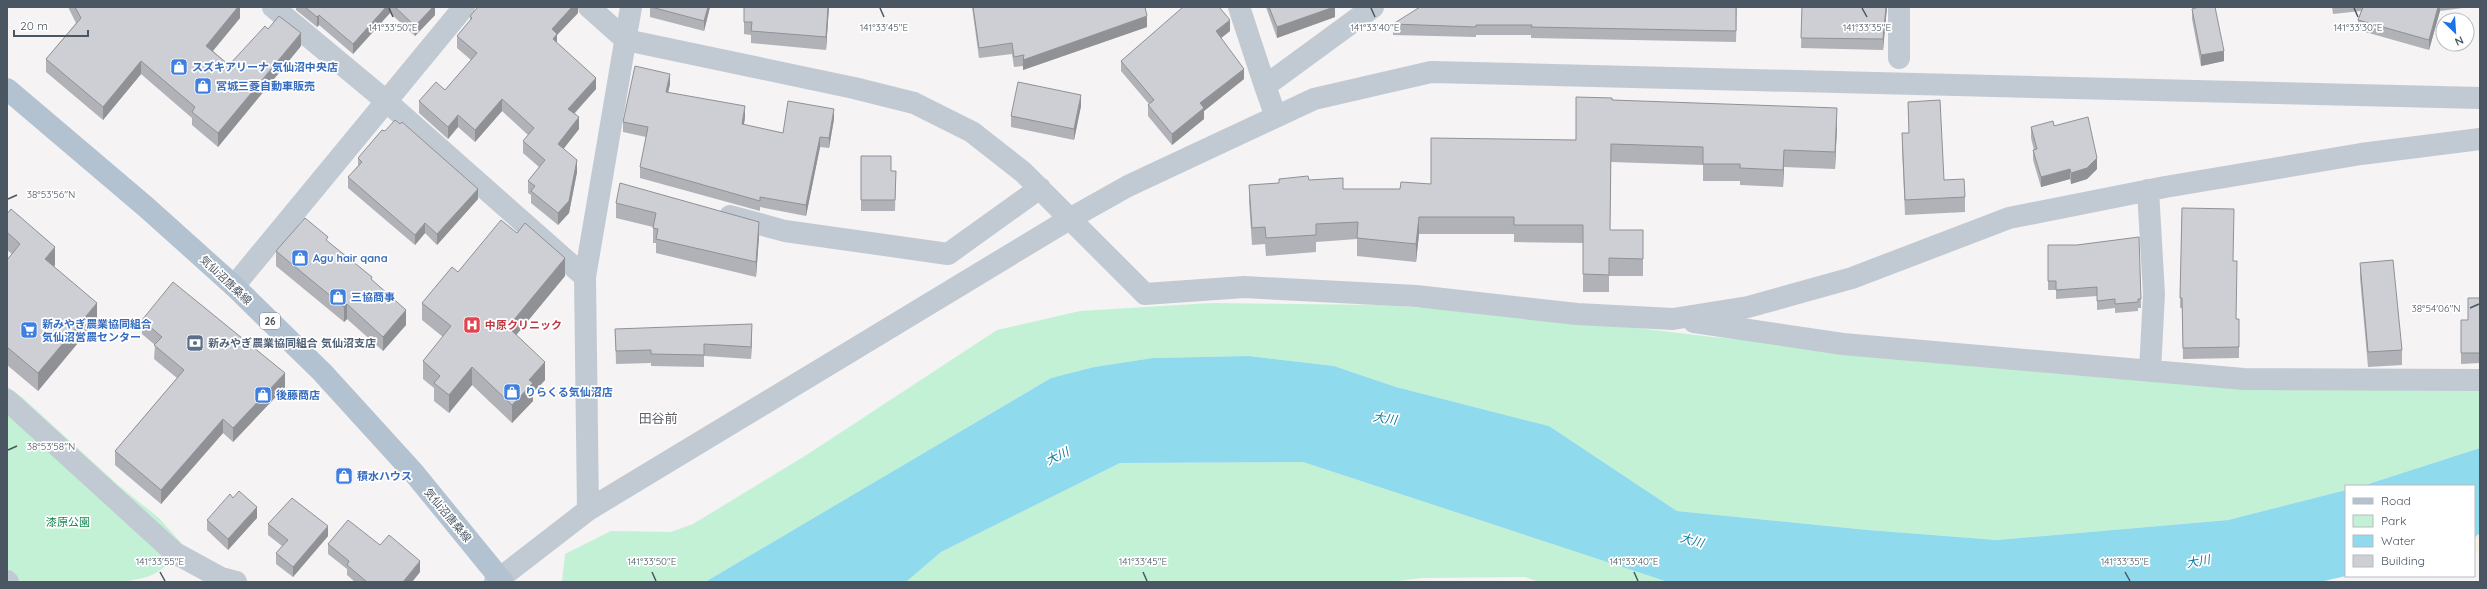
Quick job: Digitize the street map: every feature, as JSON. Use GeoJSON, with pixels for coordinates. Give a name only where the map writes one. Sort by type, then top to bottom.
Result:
{"type":"FeatureCollection","features":[{"type":"Feature","properties":{"kind":"main road","name":"気仙沼唐桑線"},"geometry":{"type":"LineString","coordinates":[[7,89],[146,207],[234,286],[322,372],[414,473],[500,581]]}},
{"type":"Feature","properties":{"kind":"street"},"geometry":{"type":"LineString","coordinates":[[273,7],[386,101],[585,277]]}},
{"type":"Feature","properties":{"kind":"street"},"geometry":{"type":"LineString","coordinates":[[234,286],[464,7]]}},
{"type":"Feature","properties":{"kind":"street"},"geometry":{"type":"LineString","coordinates":[[589,7],[626,40],[854,88],[914,103],[972,132],[1023,172],[1071,218],[1145,294],[1244,287],[1400,295],[1577,314],[1673,319],[1843,344],[2253,380],[2480,380]]}},
{"type":"Feature","properties":{"kind":"street"},"geometry":{"type":"LineString","coordinates":[[588,510],[585,277],[631,7]]}},
{"type":"Feature","properties":{"kind":"street"},"geometry":{"type":"LineString","coordinates":[[1239,7],[1276,117]]}},
{"type":"Feature","properties":{"kind":"street"},"geometry":{"type":"LineString","coordinates":[[1265,86],[1373,7]]}},
{"type":"Feature","properties":{"kind":"street"},"geometry":{"type":"LineString","coordinates":[[1899,7],[1899,58]]}},
{"type":"Feature","properties":{"kind":"street"},"geometry":{"type":"LineString","coordinates":[[500,581],[588,510],[1071,218],[1128,186],[1314,99],[1431,72],[2480,98]]}},
{"type":"Feature","properties":{"kind":"street"},"geometry":{"type":"LineString","coordinates":[[1673,319],[1748,307],[1852,278],[2009,218],[2148,190],[2361,154],[2480,139]]}},
{"type":"Feature","properties":{"kind":"street"},"geometry":{"type":"LineString","coordinates":[[602,180],[623,186]]}},
{"type":"Feature","properties":{"kind":"street"},"geometry":{"type":"LineString","coordinates":[[710,210],[785,231],[948,254],[1040,188]]}},
{"type":"Feature","properties":{"kind":"street"},"geometry":{"type":"LineString","coordinates":[[2148,190],[2154,294],[2150,371]]}},
{"type":"Feature","properties":{"kind":"street"},"geometry":{"type":"LineString","coordinates":[[7,400],[175,553],[221,578],[236,582]]}},
{"type":"Feature","properties":{"kind":"green space"},"geometry":{"type":"Polygon","coordinates":[[[1211,303],[1381,305],[1528,315],[1712,337],[2244,379],[2480,380],[2480,448],[2365,485],[2345,485],[2345,490],[2228,520],[1997,540],[1868,530],[1677,511],[1549,426],[1396,387],[1334,366],[1249,356],[1153,358],[1094,367],[1051,378],[705,582],[562,582],[565,554],[611,531],[671,532],[693,524],[808,454],[997,330],[1080,311],[1211,303]]]}},
{"type":"Feature","properties":{"kind":"green space","name":"漆原公園"},"geometry":{"type":"Polygon","coordinates":[[[7,386],[23,398],[118,485],[159,518],[183,545],[168,564],[156,573],[143,578],[126,581],[84,584],[7,582],[7,386]]]}},
{"type":"Feature","properties":{"kind":"green space"},"geometry":{"type":"Polygon","coordinates":[[[1303,462],[1668,582],[1539,582],[1525,577],[1422,578],[1390,582],[906,582],[941,552],[1120,463],[1303,462]]]}},
{"type":"Feature","properties":{"kind":"sand"},"geometry":{"type":"Polygon","coordinates":[[[2480,533],[2480,552],[2475,553],[2475,537],[2480,533]]]}},
{"type":"Feature","properties":{"kind":"water","name":"大川"},"geometry":{"type":"Polygon","coordinates":[[[1249,356],[1334,366],[1396,387],[1549,426],[1677,511],[1868,530],[1997,540],[2228,520],[2345,490],[2345,576],[2320,582],[1668,582],[1303,462],[1120,463],[941,552],[906,582],[705,582],[1051,378],[1094,367],[1153,358],[1249,356]]]}},
{"type":"Feature","properties":{"kind":"water"},"geometry":{"type":"Polygon","coordinates":[[[2480,448],[2480,533],[2475,537],[2475,485],[2365,485],[2480,448]]]}},
{"type":"Feature","properties":{"kind":"building"},"geometry":{"type":"Polygon","coordinates":[[[75,7],[238,7],[206,46],[229,65],[265,26],[268,29],[279,16],[301,33],[218,133],[192,112],[195,107],[141,61],[103,107],[46,59],[81,18],[75,7]]]}},
{"type":"Feature","properties":{"kind":"building"},"geometry":{"type":"Polygon","coordinates":[[[305,7],[386,7],[353,44],[319,15],[317,17],[305,7]]]}},
{"type":"Feature","properties":{"kind":"building"},"geometry":{"type":"Polygon","coordinates":[[[395,7],[433,7],[415,26],[395,7]]]}},
{"type":"Feature","properties":{"kind":"building"},"geometry":{"type":"Polygon","coordinates":[[[478,7],[572,7],[552,29],[557,34],[553,39],[596,78],[568,109],[579,117],[558,144],[577,160],[569,201],[558,213],[531,191],[535,186],[528,181],[545,160],[523,141],[534,128],[502,99],[475,130],[458,115],[448,127],[419,101],[436,82],[445,90],[477,53],[457,36],[472,18],[470,16],[478,7]]]}},
{"type":"Feature","properties":{"kind":"building"},"geometry":{"type":"Polygon","coordinates":[[[651,7],[708,7],[704,21],[651,7]]]}},
{"type":"Feature","properties":{"kind":"building"},"geometry":{"type":"Polygon","coordinates":[[[744,7],[828,7],[826,37],[751,31],[752,22],[744,22],[744,7]]]}},
{"type":"Feature","properties":{"kind":"building"},"geometry":{"type":"Polygon","coordinates":[[[973,7],[1145,7],[1147,16],[1023,60],[1024,55],[1014,57],[1012,43],[979,48],[973,7]]]}},
{"type":"Feature","properties":{"kind":"building"},"geometry":{"type":"Polygon","coordinates":[[[1183,7],[1219,7],[1230,20],[1216,31],[1244,69],[1200,103],[1204,108],[1172,134],[1148,105],[1154,100],[1121,61],[1183,7]]]}},
{"type":"Feature","properties":{"kind":"building"},"geometry":{"type":"Polygon","coordinates":[[[1269,7],[1334,7],[1277,27],[1269,7]]]}},
{"type":"Feature","properties":{"kind":"building"},"geometry":{"type":"Polygon","coordinates":[[[1420,7],[1736,7],[1736,31],[1531,27],[1532,25],[1476,25],[1476,27],[1393,24],[1420,7]]]}},
{"type":"Feature","properties":{"kind":"building"},"geometry":{"type":"Polygon","coordinates":[[[1802,7],[1886,7],[1883,39],[1801,38],[1802,7]]]}},
{"type":"Feature","properties":{"kind":"building"},"geometry":{"type":"Polygon","coordinates":[[[2199,7],[2215,7],[2224,51],[2201,55],[2192,9],[2199,7]]]}},
{"type":"Feature","properties":{"kind":"building"},"geometry":{"type":"Polygon","coordinates":[[[2363,7],[2438,7],[2437,12],[2435,12],[2435,18],[2429,40],[2358,20],[2363,7]]]}},
{"type":"Feature","properties":{"kind":"building"},"geometry":{"type":"Polygon","coordinates":[[[635,66],[670,74],[666,92],[745,106],[742,124],[783,133],[788,101],[834,109],[829,138],[820,137],[806,205],[760,197],[760,201],[640,167],[648,127],[623,122],[635,66]]]}},
{"type":"Feature","properties":{"kind":"building"},"geometry":{"type":"Polygon","coordinates":[[[1018,82],[1081,95],[1074,129],[1011,116],[1018,82]]]}},
{"type":"Feature","properties":{"kind":"building"},"geometry":{"type":"Polygon","coordinates":[[[1576,97],[1612,98],[1612,100],[1837,108],[1835,152],[1784,150],[1783,170],[1740,168],[1740,164],[1703,164],[1703,147],[1611,144],[1610,230],[1643,230],[1643,259],[1609,258],[1609,275],[1583,274],[1583,225],[1514,225],[1514,217],[1419,217],[1416,244],[1357,238],[1358,222],[1316,224],[1316,235],[1266,238],[1265,227],[1252,228],[1249,185],[1279,183],[1279,179],[1308,176],[1309,180],[1343,178],[1343,189],[1400,189],[1401,182],[1431,184],[1431,138],[1576,140],[1576,97]]]}},
{"type":"Feature","properties":{"kind":"building"},"geometry":{"type":"Polygon","coordinates":[[[1940,100],[1944,180],[1964,179],[1965,197],[1905,200],[1902,133],[1909,133],[1908,102],[1940,100]]]}},
{"type":"Feature","properties":{"kind":"building"},"geometry":{"type":"Polygon","coordinates":[[[2088,117],[2097,158],[2087,168],[2071,173],[2070,169],[2041,177],[2033,150],[2037,149],[2031,127],[2053,121],[2054,126],[2088,117]]]}},
{"type":"Feature","properties":{"kind":"building"},"geometry":{"type":"Polygon","coordinates":[[[395,120],[400,124],[402,122],[478,189],[437,234],[425,223],[415,235],[348,177],[362,162],[358,158],[382,130],[385,131],[395,120]]]}},
{"type":"Feature","properties":{"kind":"building"},"geometry":{"type":"Polygon","coordinates":[[[861,156],[891,156],[891,171],[896,171],[895,200],[861,200],[861,156]]]}},
{"type":"Feature","properties":{"kind":"building"},"geometry":{"type":"Polygon","coordinates":[[[620,183],[759,222],[756,262],[656,239],[658,229],[653,228],[656,213],[616,203],[620,183]]]}},
{"type":"Feature","properties":{"kind":"building"},"geometry":{"type":"Polygon","coordinates":[[[2182,208],[2234,209],[2233,261],[2237,261],[2236,319],[2239,319],[2239,347],[2183,348],[2182,298],[2180,298],[2182,208]]]}},
{"type":"Feature","properties":{"kind":"building"},"geometry":{"type":"Polygon","coordinates":[[[11,209],[55,247],[45,259],[97,303],[38,373],[7,347],[7,260],[20,244],[7,232],[7,214],[11,209]]]}},
{"type":"Feature","properties":{"kind":"building"},"geometry":{"type":"Polygon","coordinates":[[[305,218],[328,237],[326,240],[372,277],[371,279],[406,310],[383,337],[347,304],[344,307],[276,251],[305,218]]]}},
{"type":"Feature","properties":{"kind":"building","name":"中原クリニック"},"geometry":{"type":"Polygon","coordinates":[[[501,220],[517,233],[525,223],[565,258],[508,327],[545,362],[529,380],[533,383],[512,405],[472,367],[449,395],[434,383],[440,376],[423,361],[451,326],[422,303],[452,267],[458,272],[501,220]]]}},
{"type":"Feature","properties":{"kind":"building"},"geometry":{"type":"Polygon","coordinates":[[[2139,237],[2141,299],[2138,299],[2138,302],[2115,304],[2115,299],[2097,301],[2097,287],[2056,290],[2056,281],[2048,281],[2048,245],[2077,245],[2139,237]]]}},
{"type":"Feature","properties":{"kind":"building"},"geometry":{"type":"Polygon","coordinates":[[[2393,260],[2402,350],[2368,352],[2360,263],[2393,260]]]}},
{"type":"Feature","properties":{"kind":"building"},"geometry":{"type":"Polygon","coordinates":[[[173,282],[285,373],[233,428],[223,419],[161,490],[115,451],[184,370],[154,345],[162,337],[142,320],[173,282]]]}},
{"type":"Feature","properties":{"kind":"building"},"geometry":{"type":"Polygon","coordinates":[[[2468,298],[2480,298],[2480,353],[2461,353],[2461,320],[2468,320],[2468,298]]]}},
{"type":"Feature","properties":{"kind":"building"},"geometry":{"type":"Polygon","coordinates":[[[752,324],[751,347],[704,344],[704,355],[651,354],[651,350],[616,351],[615,329],[752,324]]]}},
{"type":"Feature","properties":{"kind":"building"},"geometry":{"type":"Polygon","coordinates":[[[239,491],[257,507],[228,539],[207,520],[230,494],[233,498],[239,491]]]}},
{"type":"Feature","properties":{"kind":"building"},"geometry":{"type":"Polygon","coordinates":[[[292,498],[328,526],[293,567],[276,553],[288,540],[268,524],[292,498]]]}},
{"type":"Feature","properties":{"kind":"building"},"geometry":{"type":"Polygon","coordinates":[[[348,520],[380,545],[389,535],[420,561],[403,582],[367,582],[347,565],[349,561],[328,544],[348,520]]]}},
{"type":"Feature","properties":{"kind":"place","name":"スズキアリーナ 気仙沼中央店"},"geometry":{"type":"Point","coordinates":[179,67]}},
{"type":"Feature","properties":{"kind":"place","name":"宮城三菱自動車販売"},"geometry":{"type":"Point","coordinates":[203,86]}},
{"type":"Feature","properties":{"kind":"place","name":"Agu hair qana"},"geometry":{"type":"Point","coordinates":[300,258]}},
{"type":"Feature","properties":{"kind":"place","name":"三協商事"},"geometry":{"type":"Point","coordinates":[338,297]}},
{"type":"Feature","properties":{"kind":"place","name":"中原クリニック"},"geometry":{"type":"Point","coordinates":[472,325]}},
{"type":"Feature","properties":{"kind":"place","name":"新みやぎ農業協同組合 気仙沼営農センター"},"geometry":{"type":"Point","coordinates":[29,330]}},
{"type":"Feature","properties":{"kind":"place","name":"新みやぎ農業協同組合 気仙沼支店"},"geometry":{"type":"Point","coordinates":[195,343]}},
{"type":"Feature","properties":{"kind":"place","name":"りらくる気仙沼店"},"geometry":{"type":"Point","coordinates":[512,392]}},
{"type":"Feature","properties":{"kind":"place","name":"後藤商店"},"geometry":{"type":"Point","coordinates":[263,395]}},
{"type":"Feature","properties":{"kind":"place","name":"積水ハウス"},"geometry":{"type":"Point","coordinates":[344,476]}},
{"type":"Feature","properties":{"kind":"district","name":"田谷前"},"geometry":{"type":"Point","coordinates":[658,418]}}]}
